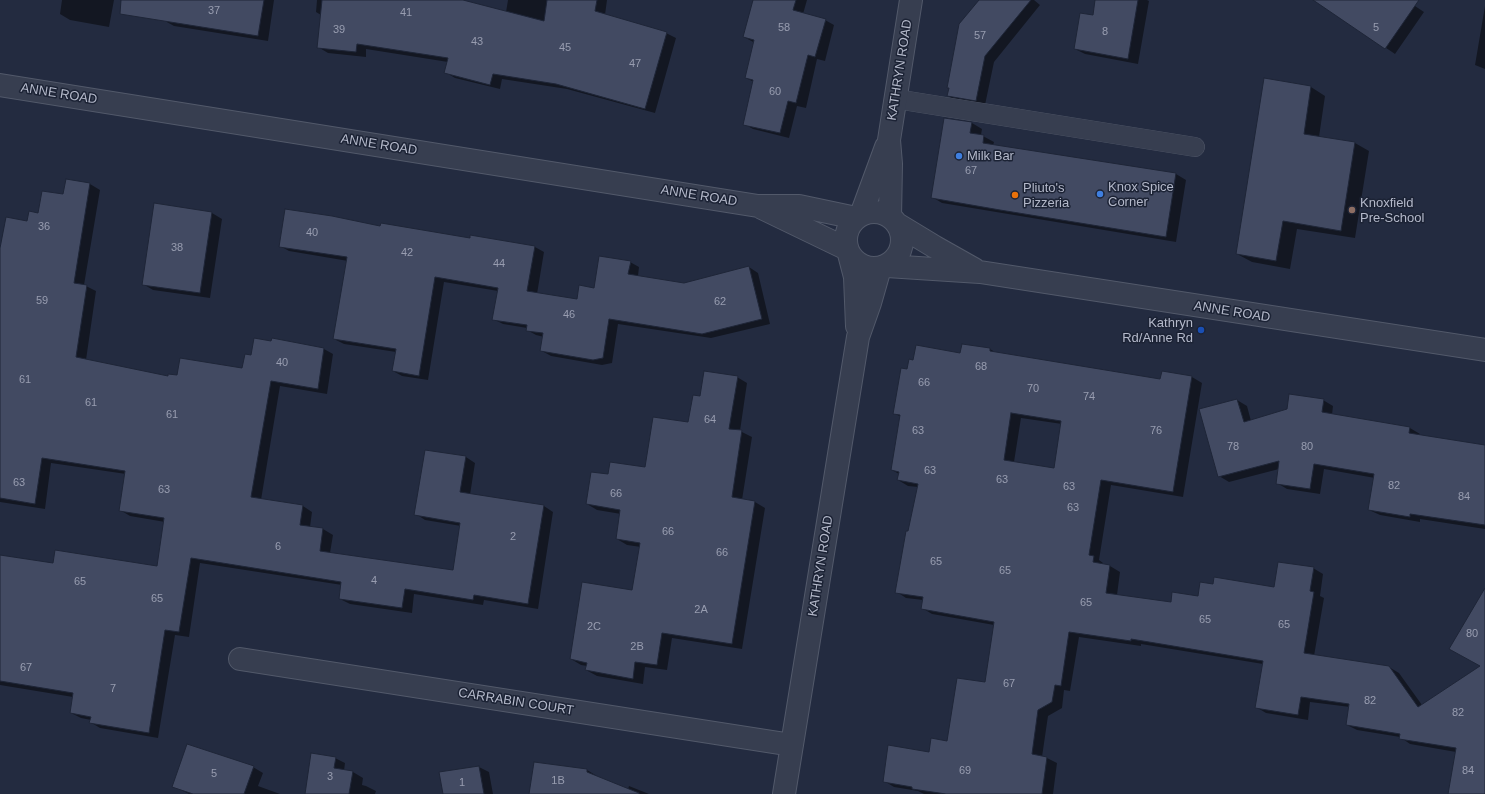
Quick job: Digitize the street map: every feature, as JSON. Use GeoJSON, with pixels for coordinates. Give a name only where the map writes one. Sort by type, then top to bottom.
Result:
{"type":"FeatureCollection","features":[{"type":"Feature","properties":{"kind":"street","name":"KATHRYN ROAD"},"geometry":{"type":"LineString","coordinates":[[859,216],[889,140],[911,0]]}},
{"type":"Feature","properties":{"kind":"street","name":"ANNE ROAD"},"geometry":{"type":"LineString","coordinates":[[0,85],[758,206],[799,206],[859,216]]}},
{"type":"Feature","properties":{"kind":"street","name":"KATHRYN ROAD"},"geometry":{"type":"LineString","coordinates":[[889,140],[894,221]]}},
{"type":"Feature","properties":{"kind":"street","name":"ANNE ROAD"},"geometry":{"type":"LineString","coordinates":[[758,206],[848,252]]}},
{"type":"Feature","properties":{"kind":"street"},"geometry":{"type":"LineString","coordinates":[[876,212],[884,213],[894,221],[901,233],[902,242],[900,252],[895,260],[884,267],[871,268],[862,267],[855,261],[848,252],[845,241],[850,224],[859,216],[876,212]]}},
{"type":"Feature","properties":{"kind":"street","name":"ANNE ROAD"},"geometry":{"type":"LineString","coordinates":[[894,221],[935,248],[980,272]]}},
{"type":"Feature","properties":{"kind":"street","name":"KATHRYN ROAD"},"geometry":{"type":"LineString","coordinates":[[848,252],[855,276],[858,337]]}},
{"type":"Feature","properties":{"kind":"street","name":"KATHRYN ROAD"},"geometry":{"type":"LineString","coordinates":[[784,794],[858,337],[884,267]]}},
{"type":"Feature","properties":{"kind":"street","name":"ANNE ROAD"},"geometry":{"type":"LineString","coordinates":[[884,267],[980,272],[1485,350]]}},
{"type":"Feature","properties":{"kind":"street","name":"CARRABIN COURT"},"geometry":{"type":"LineString","coordinates":[[240,659],[792,745]]}},
{"type":"Feature","properties":{"kind":"lane"},"geometry":{"type":"LineString","coordinates":[[896,99],[1195,147]]}},
{"type":"Feature","properties":{"kind":"building"},"geometry":{"type":"Polygon","coordinates":[[[121,0],[264,0],[258,36],[120,14],[121,0]]]}},
{"type":"Feature","properties":{"kind":"building"},"geometry":{"type":"Polygon","coordinates":[[[322,0],[463,0],[544,21],[547,0],[597,0],[595,11],[667,32],[645,109],[556,84],[493,74],[490,85],[444,73],[448,58],[357,44],[356,52],[317,48],[322,0]]]}},
{"type":"Feature","properties":{"kind":"building"},"geometry":{"type":"Polygon","coordinates":[[[753,0],[796,0],[793,10],[826,19],[815,57],[808,55],[796,103],[788,101],[780,133],[743,125],[753,80],[745,78],[754,40],[743,37],[753,0]]]}},
{"type":"Feature","properties":{"kind":"building"},"geometry":{"type":"Polygon","coordinates":[[[979,0],[1031,0],[985,56],[976,101],[947,96],[949,88],[947,88],[959,24],[979,0]]]}},
{"type":"Feature","properties":{"kind":"building"},"geometry":{"type":"Polygon","coordinates":[[[1095,0],[1138,0],[1128,59],[1074,49],[1080,13],[1093,15],[1095,0]]]}},
{"type":"Feature","properties":{"kind":"building"},"geometry":{"type":"Polygon","coordinates":[[[1313,0],[1419,0],[1385,49],[1313,0]]]}},
{"type":"Feature","properties":{"kind":"building"},"geometry":{"type":"Polygon","coordinates":[[[1264,78],[1311,86],[1304,134],[1355,142],[1341,231],[1283,221],[1276,261],[1236,254],[1264,78]]]}},
{"type":"Feature","properties":{"kind":"building"},"geometry":{"type":"Polygon","coordinates":[[[944,118],[972,122],[970,133],[984,135],[983,143],[1176,173],[1166,237],[931,198],[944,118]]]}},
{"type":"Feature","properties":{"kind":"building"},"geometry":{"type":"Polygon","coordinates":[[[66,179],[90,183],[74,283],[87,285],[76,357],[168,376],[168,374],[177,375],[180,358],[242,368],[245,354],[251,355],[254,338],[271,341],[272,338],[324,348],[318,389],[271,381],[251,497],[303,505],[300,525],[323,528],[320,551],[453,570],[460,523],[414,515],[425,450],[466,456],[460,492],[544,505],[528,604],[474,595],[473,600],[405,589],[402,608],[339,599],[341,582],[191,558],[179,632],[165,630],[149,733],[89,723],[91,717],[70,713],[73,693],[0,681],[0,555],[53,563],[55,550],[157,566],[164,518],[119,511],[125,471],[42,458],[35,504],[0,498],[0,248],[6,217],[27,221],[29,211],[38,213],[42,191],[63,194],[66,179]]]}},
{"type":"Feature","properties":{"kind":"building"},"geometry":{"type":"Polygon","coordinates":[[[154,203],[212,212],[200,293],[142,285],[154,203]]]}},
{"type":"Feature","properties":{"kind":"building"},"geometry":{"type":"Polygon","coordinates":[[[285,209],[332,216],[380,226],[381,223],[470,238],[470,235],[535,246],[527,291],[577,299],[579,285],[594,288],[599,256],[631,261],[628,274],[684,283],[749,266],[762,319],[702,334],[609,319],[603,358],[593,360],[540,351],[543,333],[526,331],[527,325],[492,320],[498,288],[435,277],[419,376],[392,371],[396,349],[333,339],[347,257],[279,247],[285,209]]]}},
{"type":"Feature","properties":{"kind":"building"},"geometry":{"type":"Polygon","coordinates":[[[962,344],[990,348],[990,351],[1160,379],[1162,371],[1192,376],[1173,492],[1101,480],[1089,555],[1094,556],[1093,562],[1110,565],[1106,593],[1171,602],[1172,592],[1198,596],[1200,582],[1213,584],[1214,577],[1274,587],[1278,562],[1314,567],[1310,591],[1314,592],[1304,653],[1389,666],[1418,707],[1480,666],[1449,649],[1485,588],[1485,794],[1448,794],[1456,748],[1399,739],[1400,734],[1346,725],[1349,704],[1301,697],[1298,715],[1255,708],[1263,661],[1131,639],[1131,641],[1069,632],[1061,686],[1055,685],[1052,702],[1038,710],[1032,754],[1047,757],[1042,794],[946,794],[912,789],[912,787],[883,782],[888,745],[929,752],[931,738],[947,741],[957,678],[985,682],[994,622],[921,609],[923,597],[895,593],[906,531],[908,531],[918,484],[897,480],[899,472],[891,470],[900,415],[893,414],[901,368],[907,369],[909,359],[913,360],[916,345],[960,353],[962,344]],[[1011,413],[1004,460],[1054,468],[1061,421],[1011,413]]]}},
{"type":"Feature","properties":{"kind":"building"},"geometry":{"type":"Polygon","coordinates":[[[704,371],[738,376],[729,429],[742,430],[732,497],[755,501],[732,644],[662,633],[657,665],[635,662],[633,679],[585,670],[587,663],[570,659],[582,582],[632,590],[640,543],[616,539],[620,510],[586,504],[591,472],[608,474],[610,462],[645,467],[653,417],[688,422],[693,395],[700,396],[704,371]]]}},
{"type":"Feature","properties":{"kind":"building"},"geometry":{"type":"Polygon","coordinates":[[[1289,394],[1324,399],[1322,412],[1410,427],[1409,433],[1485,445],[1485,525],[1410,514],[1410,517],[1368,510],[1374,474],[1314,464],[1310,489],[1276,484],[1279,461],[1218,477],[1199,409],[1237,399],[1244,422],[1287,409],[1289,394]]]}},
{"type":"Feature","properties":{"kind":"building"},"geometry":{"type":"Polygon","coordinates":[[[187,744],[254,766],[244,794],[193,794],[172,787],[187,744]]]}},
{"type":"Feature","properties":{"kind":"building"},"geometry":{"type":"Polygon","coordinates":[[[311,753],[336,757],[334,768],[353,771],[349,794],[305,794],[311,753]]]}},
{"type":"Feature","properties":{"kind":"building"},"geometry":{"type":"Polygon","coordinates":[[[534,762],[587,769],[587,772],[639,794],[529,794],[534,762]]]}},
{"type":"Feature","properties":{"kind":"building"},"geometry":{"type":"Polygon","coordinates":[[[479,766],[484,794],[443,794],[439,772],[479,766]]]}},
{"type":"Feature","properties":{"kind":"place","name":"Milk Bar"},"geometry":{"type":"Point","coordinates":[959,156]}},
{"type":"Feature","properties":{"kind":"place","name":"Knox Spice Corner"},"geometry":{"type":"Point","coordinates":[1100,194]}},
{"type":"Feature","properties":{"kind":"place","name":"Pliuto's Pizzeria"},"geometry":{"type":"Point","coordinates":[1015,195]}},
{"type":"Feature","properties":{"kind":"place","name":"Knoxfield Pre-School"},"geometry":{"type":"Point","coordinates":[1352,210]}},
{"type":"Feature","properties":{"kind":"place","name":"Kathryn Rd/Anne Rd"},"geometry":{"type":"Point","coordinates":[1201,330]}}]}
